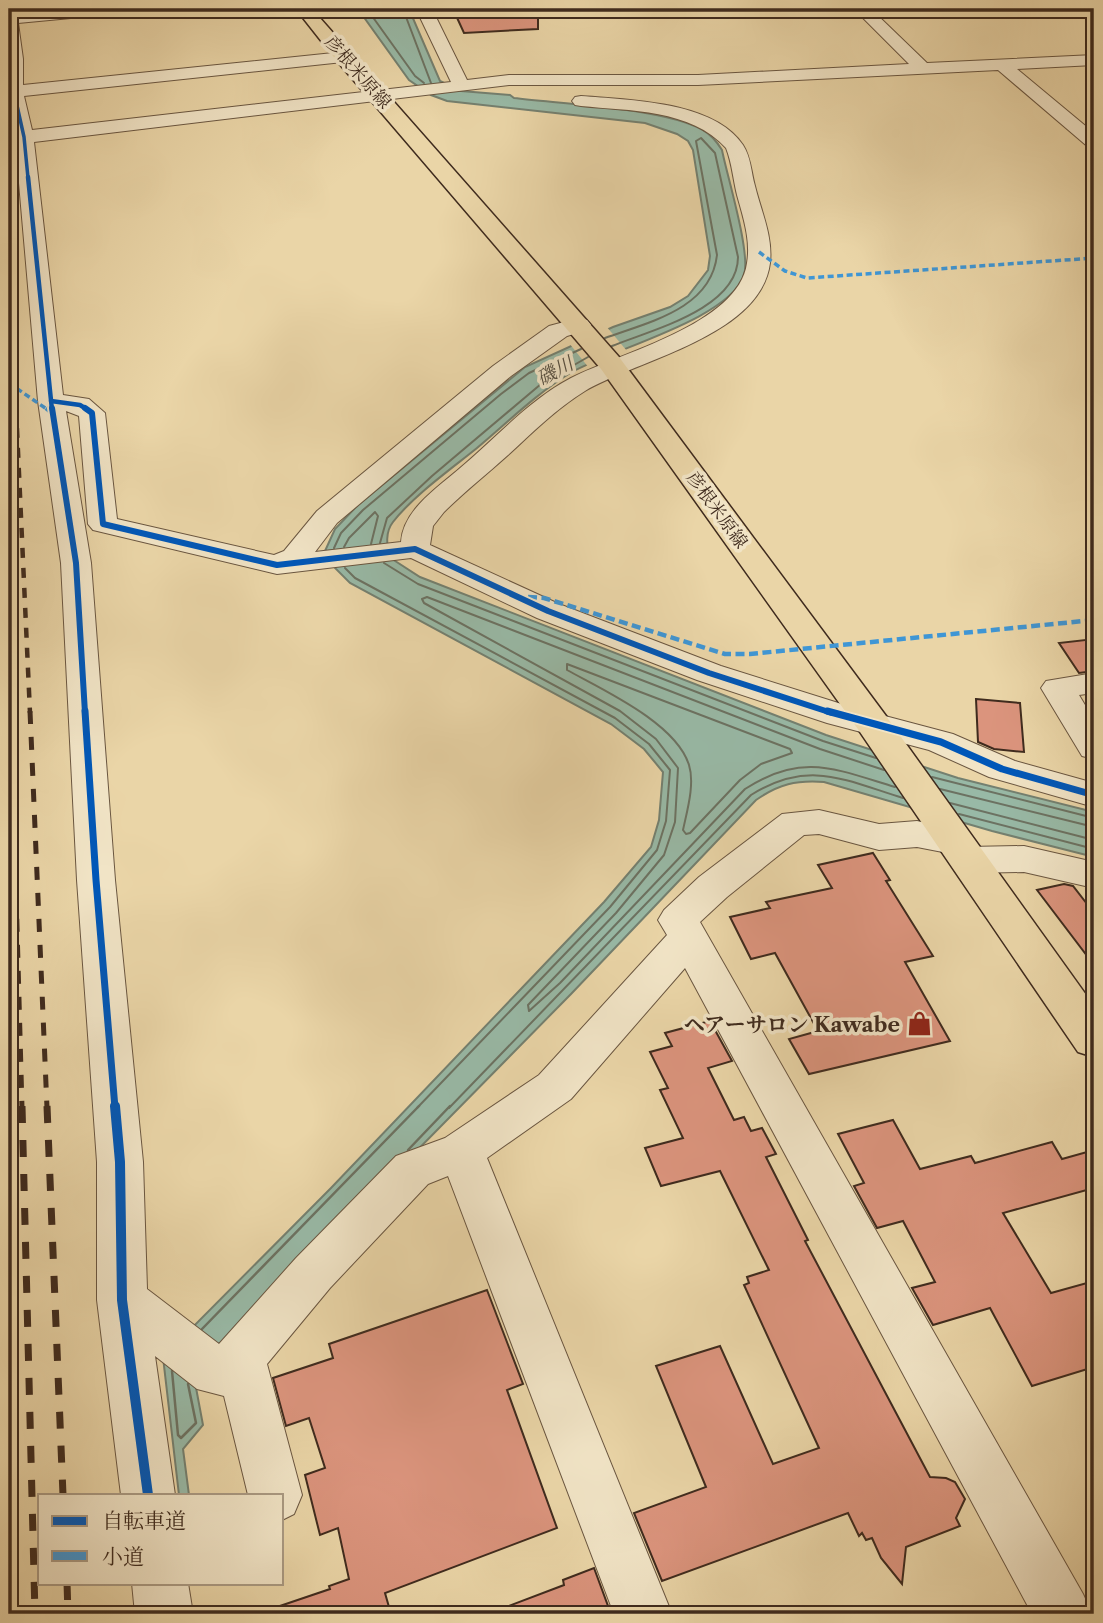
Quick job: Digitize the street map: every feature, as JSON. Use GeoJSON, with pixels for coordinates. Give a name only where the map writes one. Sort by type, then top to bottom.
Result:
{"type":"FeatureCollection","features":[{"type":"Feature","properties":{"kind":"main road","name":"彦根米原線"},"geometry":{"type":"LineString","coordinates":[[304,9],[343,57],[582,327],[612,365],[877,730],[1094,1040]]}},
{"type":"Feature","properties":{"kind":"street"},"geometry":{"type":"LineString","coordinates":[[11,9],[9,19],[15,59],[12,92],[24,136],[51,401],[76,562],[96,880],[120,1162],[122,1300],[148,1494]]}},
{"type":"Feature","properties":{"kind":"street"},"geometry":{"type":"LineString","coordinates":[[9,19],[113,9]]}},
{"type":"Feature","properties":{"kind":"street"},"geometry":{"type":"LineString","coordinates":[[424,9],[465,83]]}},
{"type":"Feature","properties":{"kind":"street"},"geometry":{"type":"LineString","coordinates":[[862,9],[923,69]]}},
{"type":"Feature","properties":{"kind":"street"},"geometry":{"type":"LineString","coordinates":[[12,92],[343,57]]}},
{"type":"Feature","properties":{"kind":"street"},"geometry":{"type":"LineString","coordinates":[[24,136],[465,83],[551,79],[640,81],[1094,60]]}},
{"type":"Feature","properties":{"kind":"street"},"geometry":{"type":"LineString","coordinates":[[1002,65],[1094,142]]}},
{"type":"Feature","properties":{"kind":"street"},"geometry":{"type":"LineString","coordinates":[[408,549],[418,526],[438,503],[522,429],[577,385],[612,365],[692,334],[736,304],[750,288],[758,267],[760,242],[735,147],[720,130],[691,117],[654,109],[518,93],[465,83]]}},
{"type":"Feature","properties":{"kind":"street"},"geometry":{"type":"LineString","coordinates":[[287,564],[327,517],[502,371],[558,331],[582,327]]}},
{"type":"Feature","properties":{"kind":"street"},"geometry":{"type":"LineString","coordinates":[[51,401],[80,405],[92,413],[103,524],[287,564],[408,549],[548,611],[709,673],[877,730],[941,742],[1002,769],[1094,795]]}},
{"type":"Feature","properties":{"kind":"street"},"geometry":{"type":"LineString","coordinates":[[1094,683],[1058,688],[1094,748]]}},
{"type":"Feature","properties":{"kind":"street"},"geometry":{"type":"LineString","coordinates":[[1063,1614],[678,920],[713,887],[795,823],[820,822],[879,837],[918,834],[1094,875]]}},
{"type":"Feature","properties":{"kind":"street"},"geometry":{"type":"LineString","coordinates":[[228,1364],[412,1170],[461,1151],[555,1087],[689,937]]}},
{"type":"Feature","properties":{"kind":"street"},"geometry":{"type":"LineString","coordinates":[[461,1151],[643,1614]]}},
{"type":"Feature","properties":{"kind":"street"},"geometry":{"type":"LineString","coordinates":[[122,1300],[169,1336],[228,1364],[275,1494]]}},
{"type":"Feature","properties":{"kind":"street"},"geometry":{"type":"LineString","coordinates":[[160,1584],[164,1614]]}},
{"type":"Feature","properties":{"kind":"water","name":"磯川"},"geometry":{"type":"Polygon","coordinates":[[[358,9],[409,9],[440,81],[461,91],[639,112],[685,123],[706,132],[722,150],[741,233],[745,264],[744,275],[734,291],[717,305],[694,319],[572,372],[535,398],[401,512],[389,530],[389,557],[420,577],[826,735],[958,778],[1094,812],[1094,857],[992,831],[824,782],[788,784],[756,800],[571,994],[194,1377],[203,1425],[183,1449],[189,1494],[179,1494],[163,1357],[331,1188],[604,902],[651,847],[659,820],[663,772],[644,749],[611,724],[350,583],[335,568],[325,551],[335,529],[358,505],[525,367],[613,327],[670,307],[688,296],[708,270],[710,256],[693,150],[688,141],[677,134],[645,123],[447,101],[431,95],[409,80],[358,9]]]}},
{"type":"Feature","properties":{"kind":"pier"},"geometry":{"type":"Polygon","coordinates":[[[606,326],[627,351],[589,368],[569,343],[606,326]]]}},
{"type":"Feature","properties":{"kind":"building"},"geometry":{"type":"Polygon","coordinates":[[[453,9],[538,9],[538,29],[464,33],[453,9]]]}},
{"type":"Feature","properties":{"kind":"building"},"geometry":{"type":"Polygon","coordinates":[[[1094,639],[1094,671],[1079,673],[1059,643],[1094,639]]]}},
{"type":"Feature","properties":{"kind":"building"},"geometry":{"type":"Polygon","coordinates":[[[976,699],[1020,703],[1024,752],[994,749],[978,742],[976,699]]]}},
{"type":"Feature","properties":{"kind":"building"},"geometry":{"type":"Polygon","coordinates":[[[873,853],[890,880],[886,881],[933,956],[905,962],[950,1041],[809,1074],[789,1039],[818,1031],[775,953],[751,959],[730,917],[770,908],[766,902],[832,888],[818,865],[873,853]]]}},
{"type":"Feature","properties":{"kind":"building"},"geometry":{"type":"Polygon","coordinates":[[[1064,884],[1073,886],[1094,913],[1094,965],[1037,890],[1064,884]]]}},
{"type":"Feature","properties":{"kind":"building"},"geometry":{"type":"Polygon","coordinates":[[[710,1021],[732,1061],[708,1068],[734,1120],[744,1117],[751,1131],[762,1128],[776,1154],[766,1157],[808,1240],[805,1241],[930,1477],[946,1478],[955,1482],[965,1499],[956,1518],[960,1526],[906,1547],[902,1584],[881,1558],[872,1538],[866,1540],[862,1533],[859,1536],[848,1513],[662,1581],[634,1513],[706,1487],[656,1366],[720,1346],[773,1464],[819,1448],[744,1285],[749,1283],[747,1277],[769,1270],[720,1171],[661,1186],[645,1148],[683,1138],[660,1090],[668,1088],[650,1052],[672,1046],[665,1033],[710,1021]]]}},
{"type":"Feature","properties":{"kind":"building"},"geometry":{"type":"Polygon","coordinates":[[[893,1120],[920,1169],[971,1156],[975,1163],[1052,1142],[1062,1159],[1094,1150],[1094,1188],[1003,1213],[1051,1293],[1094,1281],[1094,1367],[1032,1386],[990,1308],[933,1325],[912,1288],[935,1282],[903,1221],[877,1228],[854,1186],[864,1183],[838,1134],[893,1120]]]}},
{"type":"Feature","properties":{"kind":"building"},"geometry":{"type":"Polygon","coordinates":[[[487,1290],[523,1384],[507,1390],[557,1528],[385,1593],[391,1614],[268,1614],[268,1610],[330,1589],[329,1586],[349,1579],[338,1528],[320,1535],[305,1475],[325,1468],[309,1418],[286,1426],[273,1378],[333,1358],[329,1344],[487,1290]]]}},
{"type":"Feature","properties":{"kind":"building"},"geometry":{"type":"Polygon","coordinates":[[[594,1568],[608,1606],[586,1614],[493,1614],[564,1585],[563,1580],[594,1568]]]}},
{"type":"Feature","properties":{"kind":"railway"},"geometry":{"type":"LineString","coordinates":[[9,275],[16,410]]}},
{"type":"Feature","properties":{"kind":"railway"},"geometry":{"type":"LineString","coordinates":[[16,408],[30,713]]}},
{"type":"Feature","properties":{"kind":"railway"},"geometry":{"type":"LineString","coordinates":[[9,618],[11,713]]}},
{"type":"Feature","properties":{"kind":"railway"},"geometry":{"type":"LineString","coordinates":[[11,711],[22,1108]]}},
{"type":"Feature","properties":{"kind":"railway"},"geometry":{"type":"LineString","coordinates":[[30,711],[47,1108]]}},
{"type":"Feature","properties":{"kind":"railway"},"geometry":{"type":"LineString","coordinates":[[22,1106],[35,1614]]}},
{"type":"Feature","properties":{"kind":"railway"},"geometry":{"type":"LineString","coordinates":[[47,1106],[63,1494]]}},
{"type":"Feature","properties":{"kind":"railway"},"geometry":{"type":"LineString","coordinates":[[67,1584],[68,1614]]}},
{"type":"Feature","properties":{"kind":"marked path"},"geometry":{"type":"LineString","coordinates":[[759,252],[785,271],[807,278],[1094,258]]}},
{"type":"Feature","properties":{"kind":"marked path"},"geometry":{"type":"LineString","coordinates":[[9,383],[52,413]]}},
{"type":"Feature","properties":{"kind":"marked path"},"geometry":{"type":"LineString","coordinates":[[528,597],[544,598],[725,654],[750,654],[1094,620]]}},
{"type":"Feature","properties":{"kind":"cycle path"},"geometry":{"type":"LineString","coordinates":[[11,9],[9,19],[15,59],[14,92],[24,137],[51,401],[76,563],[96,880],[120,1162],[122,1300],[148,1494]]}},
{"type":"Feature","properties":{"kind":"cycle path"},"geometry":{"type":"LineString","coordinates":[[51,401],[80,405],[92,413],[103,524],[277,565],[415,549],[548,611],[709,673],[839,715],[941,742],[1002,769],[1094,795]]}},
{"type":"Feature","properties":{"kind":"place","name":"ヘアーサロン Kawabe"},"geometry":{"type":"Point","coordinates":[920,1024]}}]}
